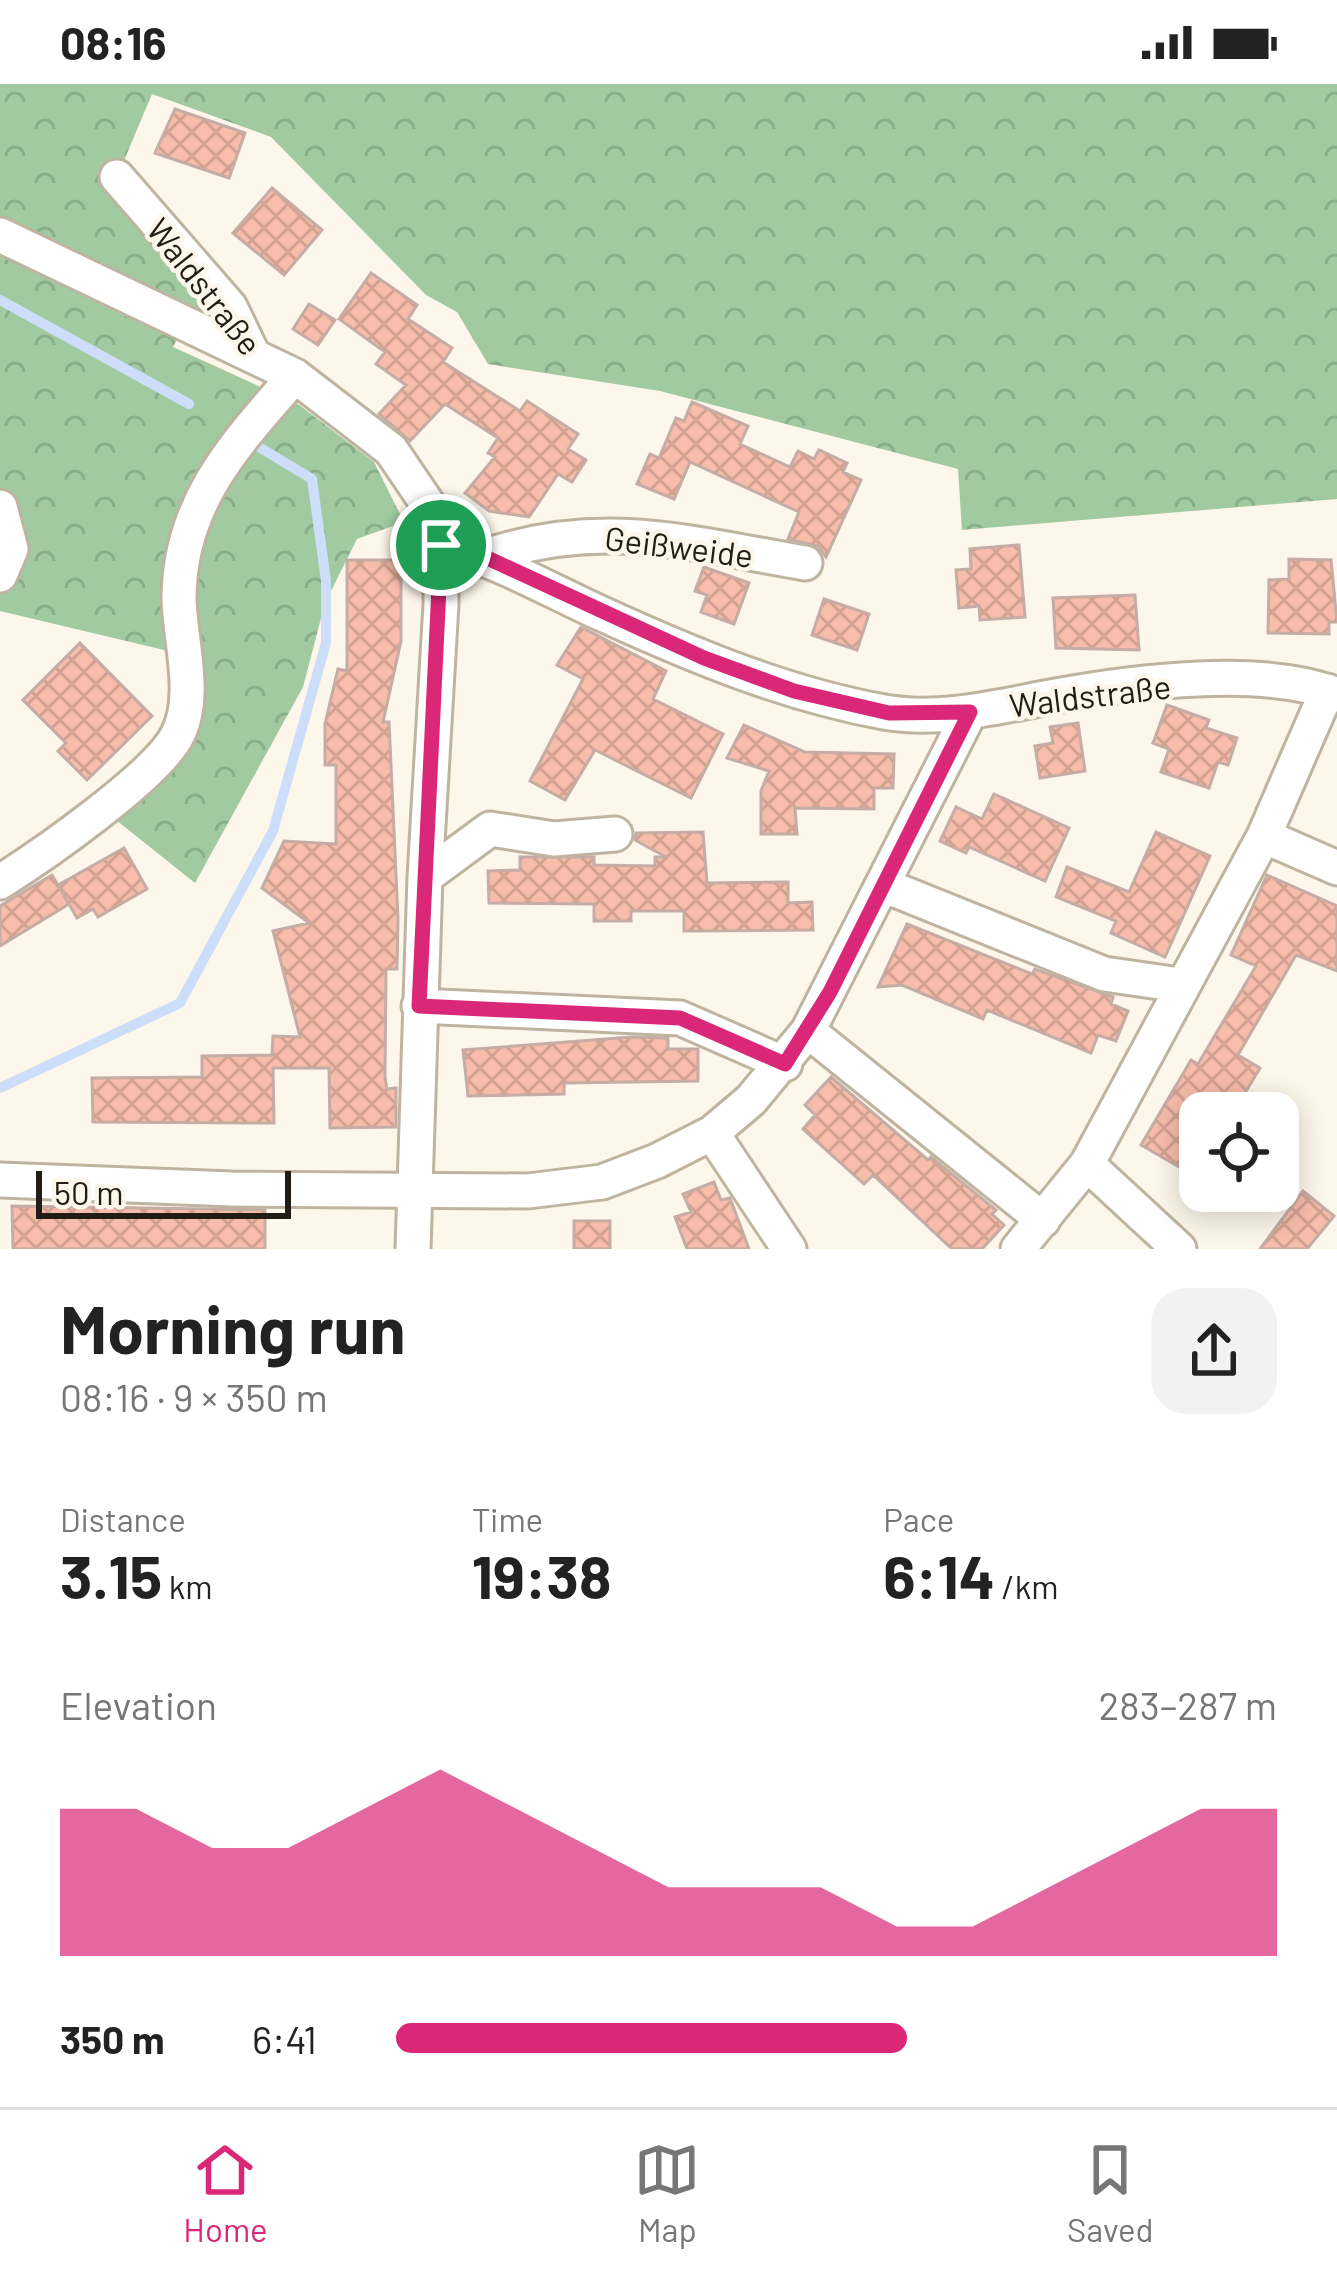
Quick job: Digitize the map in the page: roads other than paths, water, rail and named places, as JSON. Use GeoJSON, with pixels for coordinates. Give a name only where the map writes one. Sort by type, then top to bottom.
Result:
{"type":"FeatureCollection","features":[{"type":"Feature","properties":{"kind":"street","name":"Waldstraße"},"geometry":{"type":"LineString","coordinates":[[117,177],[230,307],[253,355],[295,376],[391,449],[433,512],[441,545],[483,556],[683,650],[794,691],[889,713],[970,712],[1151,684],[1255,680],[1334,691]]}},
{"type":"Feature","properties":{"kind":"street"},"geometry":{"type":"LineString","coordinates":[[0,235],[253,355]]}},
{"type":"Feature","properties":{"kind":"street"},"geometry":{"type":"LineString","coordinates":[[0,882],[158,762],[178,734],[186,706],[179,596],[186,541],[204,487],[295,376]]}},
{"type":"Feature","properties":{"kind":"street"},"geometry":{"type":"LineString","coordinates":[[0,507],[11,549],[0,575]]}},
{"type":"Feature","properties":{"kind":"street","name":"Geißweide"},"geometry":{"type":"LineString","coordinates":[[483,556],[536,539],[611,532],[805,563]]}},
{"type":"Feature","properties":{"kind":"street"},"geometry":{"type":"LineString","coordinates":[[413,1249],[424,877],[441,545]]}},
{"type":"Feature","properties":{"kind":"street"},"geometry":{"type":"LineString","coordinates":[[1018,1249],[1087,1165],[1264,836],[1334,691]]}},
{"type":"Feature","properties":{"kind":"street"},"geometry":{"type":"LineString","coordinates":[[0,1180],[528,1191],[602,1182],[712,1133],[785,1064],[808,1030],[970,712]]}},
{"type":"Feature","properties":{"kind":"street"},"geometry":{"type":"LineString","coordinates":[[424,877],[490,829],[554,839],[615,833]]}},
{"type":"Feature","properties":{"kind":"street"},"geometry":{"type":"LineString","coordinates":[[1264,836],[1337,868]]}},
{"type":"Feature","properties":{"kind":"street"},"geometry":{"type":"LineString","coordinates":[[883,885],[1104,974],[1180,985]]}},
{"type":"Feature","properties":{"kind":"street"},"geometry":{"type":"LineString","coordinates":[[419,1006],[680,1018],[785,1064]]}},
{"type":"Feature","properties":{"kind":"street"},"geometry":{"type":"LineString","coordinates":[[808,1030],[1043,1220]]}},
{"type":"Feature","properties":{"kind":"street"},"geometry":{"type":"LineString","coordinates":[[712,1133],[789,1249]]}},
{"type":"Feature","properties":{"kind":"street"},"geometry":{"type":"LineString","coordinates":[[1087,1165],[1179,1249]]}},
{"type":"Feature","properties":{"kind":"waterway"},"geometry":{"type":"LineString","coordinates":[[0,300],[189,404]]}},
{"type":"Feature","properties":{"kind":"waterway"},"geometry":{"type":"LineString","coordinates":[[0,1088],[180,1003],[273,831],[326,643],[326,581],[312,479],[259,447]]}}]}
